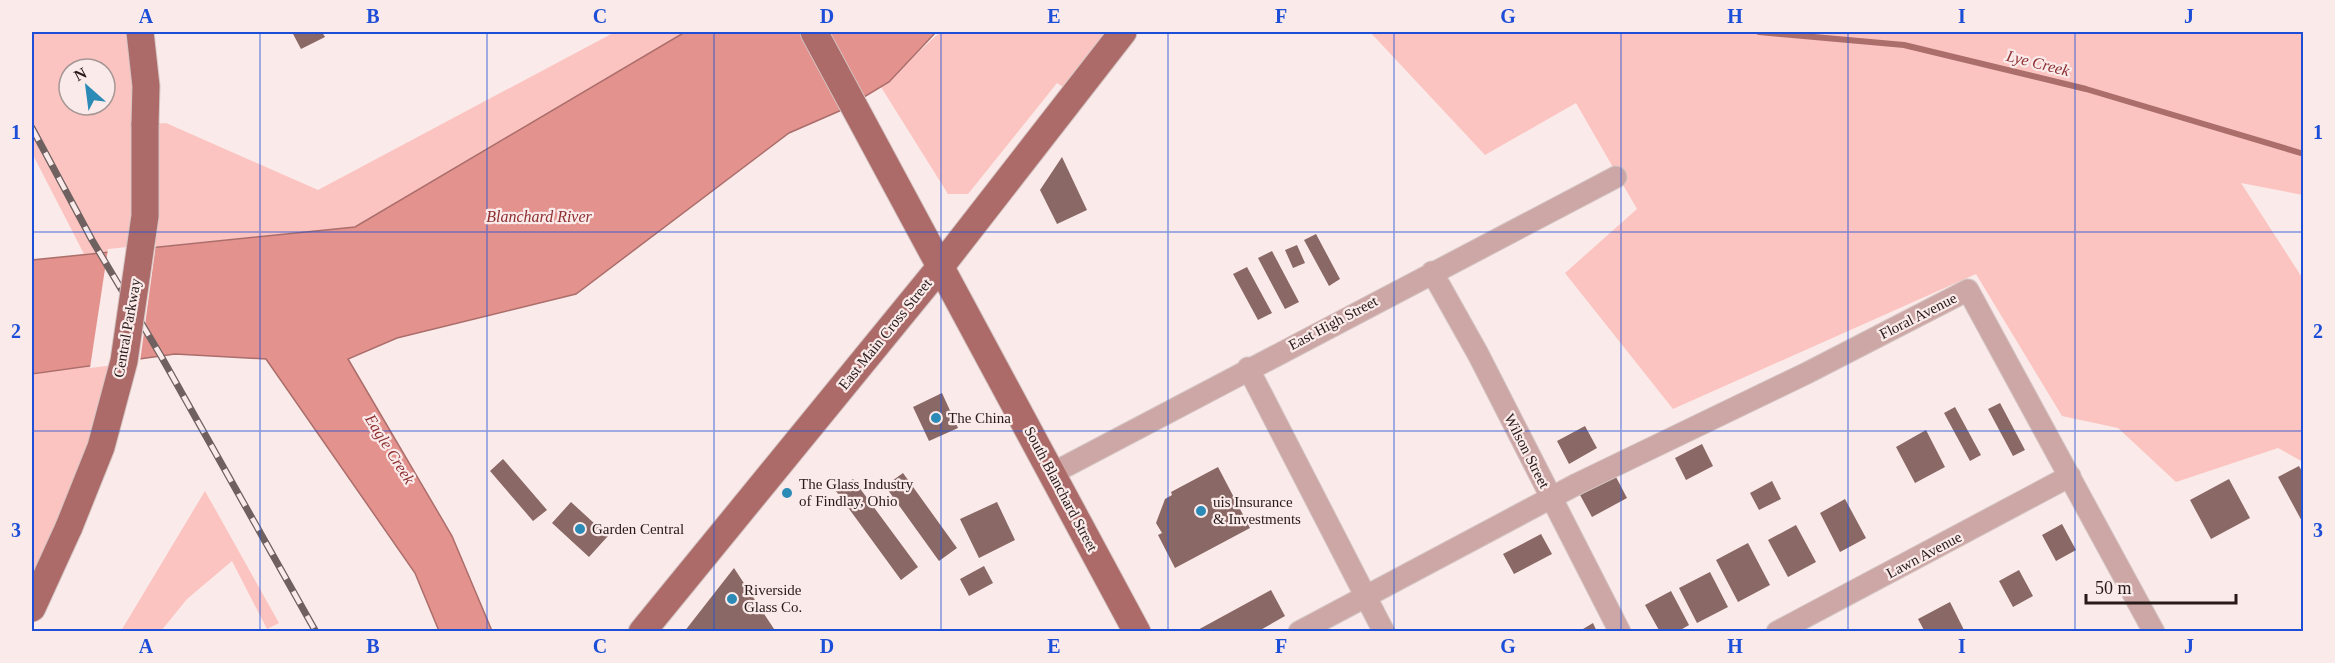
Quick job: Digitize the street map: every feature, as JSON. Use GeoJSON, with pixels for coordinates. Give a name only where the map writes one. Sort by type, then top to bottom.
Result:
{"type":"FeatureCollection","features":[{"type":"Feature","properties":{"kind":"main road","name":"Central Parkway"},"geometry":{"type":"LineString","coordinates":[[32,608],[69,527],[101,447],[124,361],[145,216],[146,86],[140,32]]}},
{"type":"Feature","properties":{"kind":"main road","name":"South Blanchard Street"},"geometry":{"type":"LineString","coordinates":[[814,32],[1137,632]]}},
{"type":"Feature","properties":{"kind":"main road","name":"East Main Cross Street"},"geometry":{"type":"LineString","coordinates":[[642,632],[941,266],[1123,32]]}},
{"type":"Feature","properties":{"kind":"street","name":"East High Street"},"geometry":{"type":"LineString","coordinates":[[1053,473],[1248,368],[1616,177]]}},
{"type":"Feature","properties":{"kind":"street","name":"Wilson Street"},"geometry":{"type":"LineString","coordinates":[[1432,272],[1478,354],[1620,632]]}},
{"type":"Feature","properties":{"kind":"street","name":"Floral Avenue"},"geometry":{"type":"LineString","coordinates":[[1552,499],[1624,460],[1807,373],[1968,290],[2154,632]]}},
{"type":"Feature","properties":{"kind":"street"},"geometry":{"type":"LineString","coordinates":[[1248,368],[1384,632]]}},
{"type":"Feature","properties":{"kind":"street","name":"Lawn Avenue"},"geometry":{"type":"LineString","coordinates":[[1777,632],[2070,476]]}},
{"type":"Feature","properties":{"kind":"street"},"geometry":{"type":"LineString","coordinates":[[1299,632],[1552,499]]}},
{"type":"Feature","properties":{"kind":"shaded area"},"geometry":{"type":"Polygon","coordinates":[[[32,32],[140,32],[145,125],[166,123],[318,190],[615,32],[685,32],[355,227],[84,254],[32,153],[32,32]]]}},
{"type":"Feature","properties":{"kind":"shaded area"},"geometry":{"type":"Polygon","coordinates":[[[940,32],[1107,32],[1063,87],[1057,83],[968,194],[948,194],[881,87],[940,32]]]}},
{"type":"Feature","properties":{"kind":"shaded area"},"geometry":{"type":"Polygon","coordinates":[[[1370,32],[2303,32],[2303,195],[2241,183],[2303,279],[2303,462],[2278,448],[2176,482],[2118,428],[2062,416],[1976,274],[1673,409],[1565,273],[1637,209],[1576,103],[1485,155],[1370,32]]]}},
{"type":"Feature","properties":{"kind":"shaded area"},"geometry":{"type":"Polygon","coordinates":[[[135,310],[32,608],[32,323],[135,310]]]}},
{"type":"Feature","properties":{"kind":"shaded area"},"geometry":{"type":"Polygon","coordinates":[[[205,491],[279,623],[267,629],[232,561],[187,599],[161,631],[121,631],[205,491]]]}},
{"type":"Feature","properties":{"kind":"water","name":"Blanchard River"},"geometry":{"type":"Polygon","coordinates":[[[685,32],[936,32],[889,82],[844,109],[789,133],[576,294],[397,338],[348,359],[452,536],[492,631],[439,631],[415,573],[266,359],[175,354],[32,374],[32,260],[355,227],[685,32]]]}},
{"type":"Feature","properties":{"kind":"pier"},"geometry":{"type":"Polygon","coordinates":[[[156,244],[140,362],[90,368],[108,249],[156,244]]]}},
{"type":"Feature","properties":{"kind":"building"},"geometry":{"type":"Polygon","coordinates":[[[292,32],[322,32],[325,37],[301,49],[292,32]]]}},
{"type":"Feature","properties":{"kind":"building"},"geometry":{"type":"Polygon","coordinates":[[[1062,157],[1087,210],[1057,224],[1040,190],[1062,157]]]}},
{"type":"Feature","properties":{"kind":"building"},"geometry":{"type":"Polygon","coordinates":[[[1316,234],[1340,279],[1329,286],[1304,240],[1316,234]]]}},
{"type":"Feature","properties":{"kind":"building"},"geometry":{"type":"Polygon","coordinates":[[[1297,245],[1305,263],[1293,268],[1285,250],[1297,245]]]}},
{"type":"Feature","properties":{"kind":"building"},"geometry":{"type":"Polygon","coordinates":[[[1272,251],[1299,302],[1285,309],[1258,258],[1272,251]]]}},
{"type":"Feature","properties":{"kind":"building"},"geometry":{"type":"Polygon","coordinates":[[[1247,267],[1272,313],[1258,320],[1233,274],[1247,267]]]}},
{"type":"Feature","properties":{"kind":"building","name":"The China"},"geometry":{"type":"Polygon","coordinates":[[[942,393],[958,428],[929,441],[913,407],[942,393]]]}},
{"type":"Feature","properties":{"kind":"building"},"geometry":{"type":"Polygon","coordinates":[[[2000,403],[2025,450],[2013,456],[1988,409],[2000,403]]]}},
{"type":"Feature","properties":{"kind":"building"},"geometry":{"type":"Polygon","coordinates":[[[1955,407],[1981,455],[1970,461],[1944,413],[1955,407]]]}},
{"type":"Feature","properties":{"kind":"building"},"geometry":{"type":"Polygon","coordinates":[[[1585,426],[1597,448],[1569,464],[1557,441],[1585,426]]]}},
{"type":"Feature","properties":{"kind":"building"},"geometry":{"type":"Polygon","coordinates":[[[1926,430],[1945,467],[1915,483],[1896,447],[1926,430]]]}},
{"type":"Feature","properties":{"kind":"building"},"geometry":{"type":"Polygon","coordinates":[[[1702,444],[1713,466],[1686,480],[1675,458],[1702,444]]]}},
{"type":"Feature","properties":{"kind":"building"},"geometry":{"type":"Polygon","coordinates":[[[503,459],[547,510],[533,521],[490,471],[503,459]]]}},
{"type":"Feature","properties":{"kind":"building"},"geometry":{"type":"Polygon","coordinates":[[[2299,466],[2304,475],[2304,525],[2278,477],[2299,466]]]}},
{"type":"Feature","properties":{"kind":"building","name":"uis Insurance & Investments"},"geometry":{"type":"Polygon","coordinates":[[[1218,467],[1250,528],[1175,568],[1158,535],[1162,533],[1156,523],[1165,499],[1172,495],[1171,492],[1218,467]]]}},
{"type":"Feature","properties":{"kind":"building"},"geometry":{"type":"Polygon","coordinates":[[[903,473],[957,548],[939,561],[885,486],[903,473]]]}},
{"type":"Feature","properties":{"kind":"building"},"geometry":{"type":"Polygon","coordinates":[[[1616,477],[1627,498],[1592,517],[1580,495],[1616,477]]]}},
{"type":"Feature","properties":{"kind":"building"},"geometry":{"type":"Polygon","coordinates":[[[853,479],[918,567],[901,580],[836,491],[853,479]]]}},
{"type":"Feature","properties":{"kind":"building"},"geometry":{"type":"Polygon","coordinates":[[[2229,479],[2250,518],[2211,539],[2190,500],[2229,479]]]}},
{"type":"Feature","properties":{"kind":"building"},"geometry":{"type":"Polygon","coordinates":[[[1772,481],[1781,499],[1759,510],[1750,493],[1772,481]]]}},
{"type":"Feature","properties":{"kind":"building"},"geometry":{"type":"Polygon","coordinates":[[[1845,499],[1866,538],[1840,552],[1820,513],[1845,499]]]}},
{"type":"Feature","properties":{"kind":"building","name":"Garden Central"},"geometry":{"type":"Polygon","coordinates":[[[571,502],[608,536],[589,557],[552,523],[571,502]]]}},
{"type":"Feature","properties":{"kind":"building"},"geometry":{"type":"Polygon","coordinates":[[[997,502],[1015,540],[979,558],[960,519],[997,502]]]}},
{"type":"Feature","properties":{"kind":"building"},"geometry":{"type":"Polygon","coordinates":[[[2062,524],[2076,550],[2056,561],[2042,535],[2062,524]]]}},
{"type":"Feature","properties":{"kind":"building"},"geometry":{"type":"Polygon","coordinates":[[[1796,525],[1816,562],[1788,577],[1768,540],[1796,525]]]}},
{"type":"Feature","properties":{"kind":"building"},"geometry":{"type":"Polygon","coordinates":[[[1541,534],[1552,554],[1514,574],[1503,554],[1541,534]]]}},
{"type":"Feature","properties":{"kind":"building"},"geometry":{"type":"Polygon","coordinates":[[[1748,543],[1770,585],[1738,602],[1716,560],[1748,543]]]}},
{"type":"Feature","properties":{"kind":"building"},"geometry":{"type":"Polygon","coordinates":[[[984,566],[993,583],[969,596],[960,579],[984,566]]]}},
{"type":"Feature","properties":{"kind":"building","name":"Riverside Glass Co."},"geometry":{"type":"Polygon","coordinates":[[[734,568],[776,632],[684,632],[734,568]]]}},
{"type":"Feature","properties":{"kind":"building"},"geometry":{"type":"Polygon","coordinates":[[[2019,570],[2033,596],[2013,607],[1999,581],[2019,570]]]}},
{"type":"Feature","properties":{"kind":"building"},"geometry":{"type":"Polygon","coordinates":[[[1710,572],[1728,607],[1697,623],[1679,588],[1710,572]]]}},
{"type":"Feature","properties":{"kind":"building"},"geometry":{"type":"Polygon","coordinates":[[[1271,590],[1285,616],[1257,632],[1194,632],[1271,590]]]}},
{"type":"Feature","properties":{"kind":"building"},"geometry":{"type":"Polygon","coordinates":[[[1671,591],[1689,625],[1677,632],[1660,632],[1645,605],[1671,591]]]}},
{"type":"Feature","properties":{"kind":"building"},"geometry":{"type":"Polygon","coordinates":[[[1950,602],[1965,632],[1925,632],[1918,619],[1950,602]]]}},
{"type":"Feature","properties":{"kind":"building"},"geometry":{"type":"Polygon","coordinates":[[[1593,623],[1597,632],[1578,632],[1593,623]]]}},
{"type":"Feature","properties":{"kind":"waterway","name":"Lye Creek"},"geometry":{"type":"LineString","coordinates":[[1759,32],[1904,45],[2086,89],[2304,154]]}},
{"type":"Feature","properties":{"kind":"railway"},"geometry":{"type":"LineString","coordinates":[[32,128],[92,240],[161,356],[316,632]]}},
{"type":"Feature","properties":{"kind":"place","name":"The China"},"geometry":{"type":"Point","coordinates":[936,418]}},
{"type":"Feature","properties":{"kind":"place","name":"The Glass Industry of Findlay, Ohio"},"geometry":{"type":"Point","coordinates":[787,493]}},
{"type":"Feature","properties":{"kind":"place","name":"uis Insurance & Investments"},"geometry":{"type":"Point","coordinates":[1201,511]}},
{"type":"Feature","properties":{"kind":"place","name":"Garden Central"},"geometry":{"type":"Point","coordinates":[580,529]}},
{"type":"Feature","properties":{"kind":"place","name":"Riverside Glass Co."},"geometry":{"type":"Point","coordinates":[732,599]}},
{"type":"Feature","properties":{"kind":"water label","name":"Eagle Creek"},"geometry":{"type":"Point","coordinates":[390,449]}}]}
